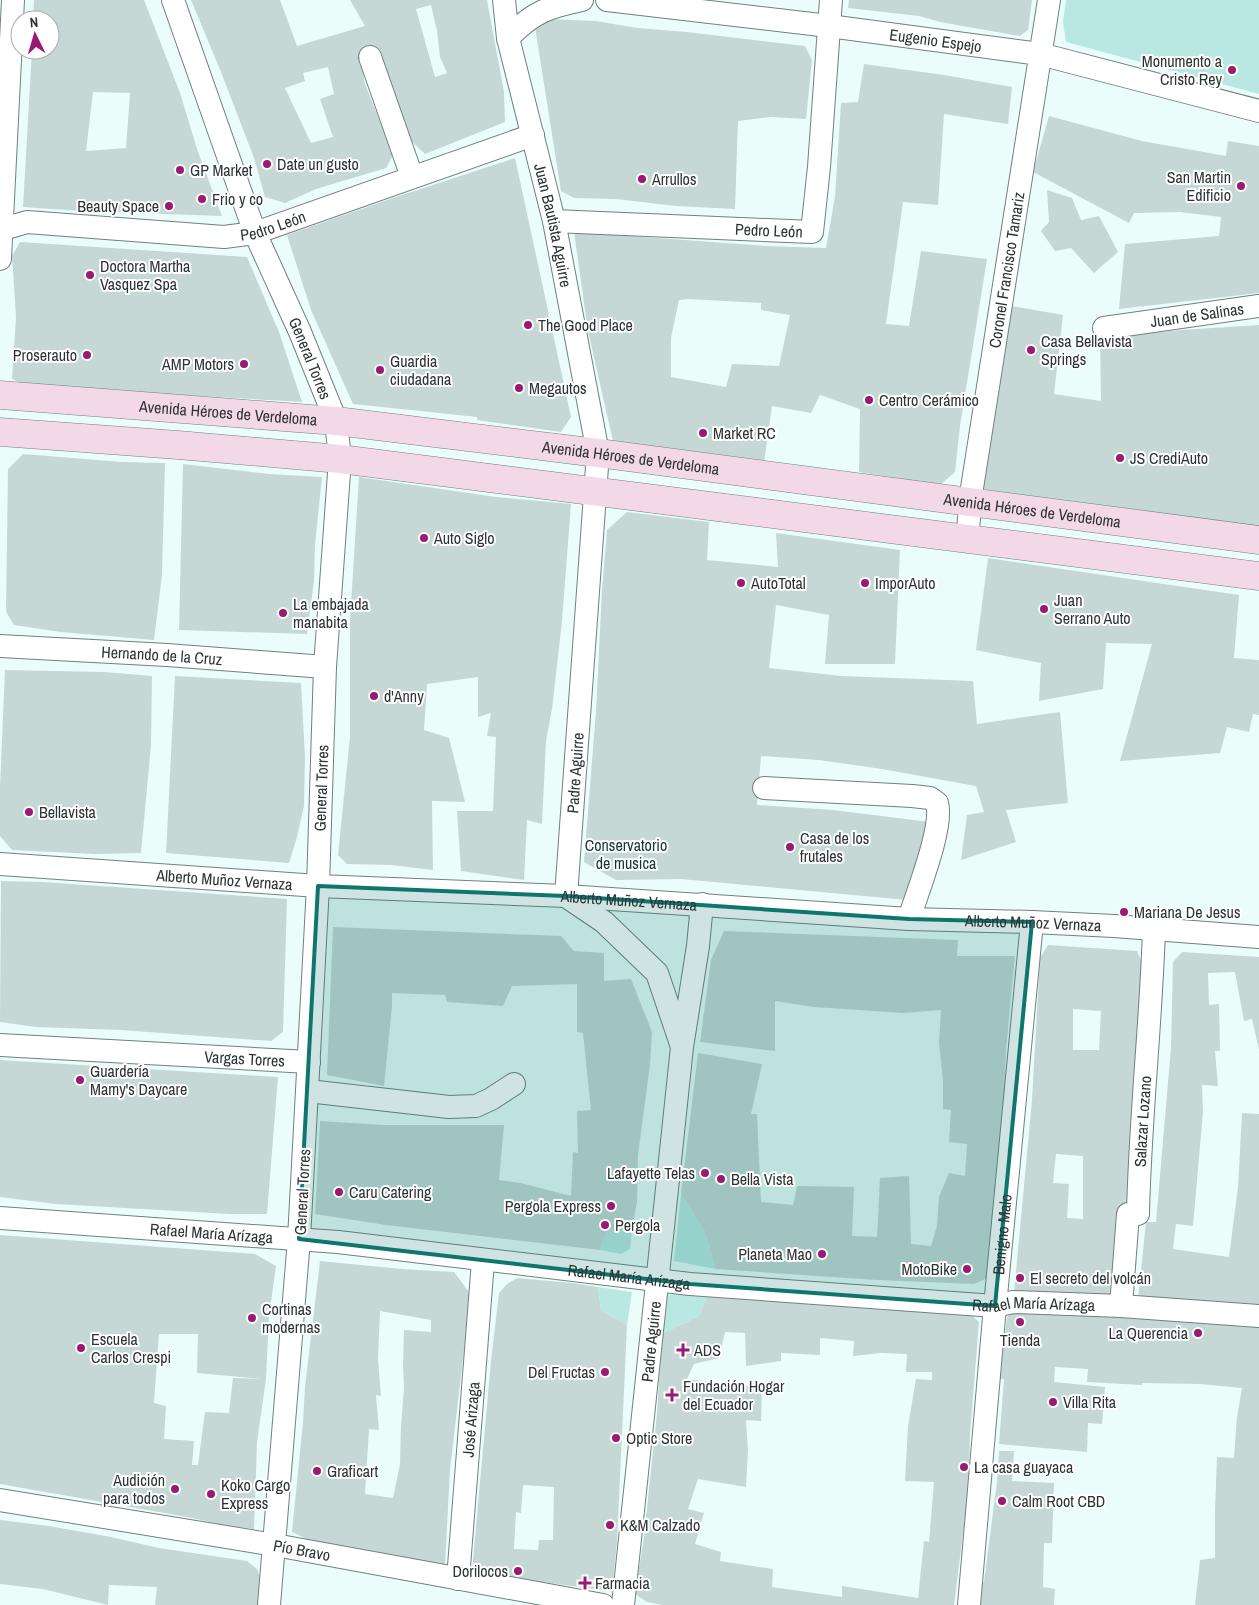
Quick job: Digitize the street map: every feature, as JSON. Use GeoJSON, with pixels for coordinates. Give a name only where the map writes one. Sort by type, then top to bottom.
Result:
{"type":"FeatureCollection","features":[{"type":"Feature","properties":{"kind":"main road","name":"Avenida Héroes de Verdeloma"},"geometry":{"type":"LineString","coordinates":[[0,395],[336,421],[598,453],[1259,540]]}},
{"type":"Feature","properties":{"kind":"main road"},"geometry":{"type":"LineString","coordinates":[[0,432],[340,459],[1259,576]]}},
{"type":"Feature","properties":{"kind":"street"},"geometry":{"type":"LineString","coordinates":[[0,259],[13,0]]}},
{"type":"Feature","properties":{"kind":"street","name":"General Torres"},"geometry":{"type":"LineString","coordinates":[[173,0],[256,233],[300,332],[336,421],[340,459],[325,668],[318,886],[299,1239],[269,1605]]}},
{"type":"Feature","properties":{"kind":"street","name":"Juan Bautista Aguirre"},"geometry":{"type":"LineString","coordinates":[[504,0],[508,38],[554,221],[598,453]]}},
{"type":"Feature","properties":{"kind":"street"},"geometry":{"type":"LineString","coordinates":[[508,38],[522,23],[537,13],[558,5],[582,0]]}},
{"type":"Feature","properties":{"kind":"street","name":"Eugenio Espejo"},"geometry":{"type":"LineString","coordinates":[[607,0],[671,4],[1040,54],[1259,111]]}},
{"type":"Feature","properties":{"kind":"street","name":"Pedro León"},"geometry":{"type":"LineString","coordinates":[[554,221],[812,232],[819,167],[831,0]]}},
{"type":"Feature","properties":{"kind":"street","name":"Coronel Francisco Tamariz"},"geometry":{"type":"LineString","coordinates":[[967,539],[970,503],[1049,0]]}},
{"type":"Feature","properties":{"kind":"street"},"geometry":{"type":"LineString","coordinates":[[370,57],[412,177]]}},
{"type":"Feature","properties":{"kind":"street","name":"Pedro León"},"geometry":{"type":"LineString","coordinates":[[1,230],[27,222],[224,238],[256,233],[533,135]]}},
{"type":"Feature","properties":{"kind":"street","name":"Juan de Salinas"},"geometry":{"type":"LineString","coordinates":[[1104,328],[1259,306]]}},
{"type":"Feature","properties":{"kind":"street","name":"Padre Aguirre"},"geometry":{"type":"LineString","coordinates":[[598,453],[566,896],[604,922],[657,974],[682,1047]]}},
{"type":"Feature","properties":{"kind":"street","name":"Hernando de la Cruz"},"geometry":{"type":"LineString","coordinates":[[0,646],[167,655],[325,668]]}},
{"type":"Feature","properties":{"kind":"street"},"geometry":{"type":"LineString","coordinates":[[764,788],[912,796],[930,798],[937,803],[939,813],[937,831],[909,918]]}},
{"type":"Feature","properties":{"kind":"street","name":"Alberto Muñoz Vernaza"},"geometry":{"type":"LineString","coordinates":[[0,864],[318,886],[566,896],[909,918],[1032,922],[1154,929],[1259,937]]}},
{"type":"Feature","properties":{"kind":"street","name":"Padre Aguirre"},"geometry":{"type":"LineString","coordinates":[[623,1605],[682,1047],[698,946],[702,904]]}},
{"type":"Feature","properties":{"kind":"street","name":"Benigno Malo"},"geometry":{"type":"LineString","coordinates":[[969,1605],[995,1306],[1032,922]]}},
{"type":"Feature","properties":{"kind":"street","name":"Salazar Lozano"},"geometry":{"type":"LineString","coordinates":[[1121,1306],[1128,1214],[1138,1214],[1139,1158],[1152,998],[1154,929]]}},
{"type":"Feature","properties":{"kind":"street","name":"Vargas Torres"},"geometry":{"type":"LineString","coordinates":[[0,1045],[309,1062]]}},
{"type":"Feature","properties":{"kind":"street"},"geometry":{"type":"LineString","coordinates":[[308,1091],[450,1107],[476,1106],[514,1084]]}},
{"type":"Feature","properties":{"kind":"street","name":"Rafael María Arízaga"},"geometry":{"type":"LineString","coordinates":[[0,1218],[338,1242],[483,1261],[690,1284],[995,1306],[1013,1302],[1121,1306],[1259,1316]]}},
{"type":"Feature","properties":{"kind":"street","name":"José Arizaga"},"geometry":{"type":"LineString","coordinates":[[458,1579],[483,1261]]}},
{"type":"Feature","properties":{"kind":"street","name":"Pío Bravo"},"geometry":{"type":"LineString","coordinates":[[0,1500],[275,1545],[603,1605]]}},
{"type":"Feature","properties":{"kind":"highlighted area"},"geometry":{"type":"Polygon","coordinates":[[[318,886],[566,896],[909,919],[1032,922],[995,1306],[690,1284],[299,1239],[318,886]]]}},
{"type":"Feature","properties":{"kind":"shaded area"},"geometry":{"type":"Polygon","coordinates":[[[1066,0],[1259,0],[1259,94],[1066,42],[1063,22],[1066,0]]]}},
{"type":"Feature","properties":{"kind":"shaded area"},"geometry":{"type":"Polygon","coordinates":[[[681,1194],[704,1230],[716,1269],[674,1261],[681,1194]]]}},
{"type":"Feature","properties":{"kind":"shaded area"},"geometry":{"type":"Polygon","coordinates":[[[632,1229],[630,1249],[621,1254],[600,1250],[607,1231],[632,1229]]]}},
{"type":"Feature","properties":{"kind":"shaded area"},"geometry":{"type":"Polygon","coordinates":[[[598,1287],[632,1292],[627,1325],[601,1310],[598,1287]]]}},
{"type":"Feature","properties":{"kind":"shaded area"},"geometry":{"type":"Polygon","coordinates":[[[665,1294],[707,1296],[699,1316],[662,1334],[665,1294]]]}},
{"type":"Feature","properties":{"kind":"building"},"geometry":{"type":"Polygon","coordinates":[[[34,0],[144,0],[180,93],[198,152],[222,216],[23,207],[31,60],[60,60],[60,10],[34,10],[34,0]],[[93,92],[86,151],[126,148],[130,93],[93,92]]]}},
{"type":"Feature","properties":{"kind":"building"},"geometry":{"type":"Polygon","coordinates":[[[191,0],[280,0],[297,46],[365,26],[350,0],[487,0],[504,92],[505,122],[425,154],[408,138],[376,47],[360,58],[365,84],[393,155],[386,168],[316,189],[285,203],[265,197],[254,158],[191,0]],[[431,5],[416,9],[435,77],[447,73],[440,57],[431,5]],[[328,67],[303,73],[305,81],[285,88],[311,143],[333,137],[320,99],[334,94],[328,67]]]}},
{"type":"Feature","properties":{"kind":"building"},"geometry":{"type":"Polygon","coordinates":[[[849,0],[1032,0],[1028,30],[1020,36],[940,22],[919,16],[848,8],[849,0]]]}},
{"type":"Feature","properties":{"kind":"building"},"geometry":{"type":"Polygon","coordinates":[[[547,19],[596,21],[637,28],[805,46],[812,60],[806,119],[771,117],[738,121],[735,209],[676,206],[616,199],[574,198],[561,191],[535,27],[547,19]]]}},
{"type":"Feature","properties":{"kind":"building"},"geometry":{"type":"Polygon","coordinates":[[[864,64],[1012,87],[1008,124],[944,114],[938,205],[903,202],[886,324],[909,326],[921,251],[987,259],[960,426],[955,472],[940,485],[859,472],[860,409],[820,395],[811,413],[772,406],[764,463],[613,441],[588,331],[574,232],[766,246],[826,248],[835,197],[841,103],[858,102],[864,64]],[[679,300],[671,338],[671,377],[726,387],[732,364],[779,366],[790,315],[761,310],[761,303],[679,300]]]}},
{"type":"Feature","properties":{"kind":"building"},"geometry":{"type":"Polygon","coordinates":[[[1049,116],[1142,141],[1226,156],[1228,141],[1259,146],[1259,293],[1119,309],[1125,244],[1219,236],[1221,217],[1180,212],[1134,213],[1129,223],[1033,172],[1049,116]]]}},
{"type":"Feature","properties":{"kind":"building"},"geometry":{"type":"Polygon","coordinates":[[[515,158],[571,417],[561,432],[477,420],[477,417],[353,404],[311,310],[287,235],[515,158]]]}},
{"type":"Feature","properties":{"kind":"building"},"geometry":{"type":"Polygon","coordinates":[[[1047,190],[1072,198],[1081,220],[1099,216],[1118,252],[1094,273],[1071,248],[1055,251],[1041,231],[1049,222],[1047,190]]]}},
{"type":"Feature","properties":{"kind":"building"},"geometry":{"type":"Polygon","coordinates":[[[20,242],[247,257],[279,332],[302,402],[29,386],[12,379],[16,317],[12,256],[20,242]]]}},
{"type":"Feature","properties":{"kind":"building","name":"JS CrediAuto"},"geometry":{"type":"Polygon","coordinates":[[[1011,306],[1063,315],[1054,394],[1101,401],[1100,338],[1259,325],[1259,525],[1058,501],[983,489],[1011,306]]]}},
{"type":"Feature","properties":{"kind":"building"},"geometry":{"type":"Polygon","coordinates":[[[23,454],[122,462],[165,463],[162,575],[154,640],[61,632],[14,625],[6,612],[8,469],[23,454]]]}},
{"type":"Feature","properties":{"kind":"building"},"geometry":{"type":"Polygon","coordinates":[[[183,464],[269,474],[322,477],[315,545],[314,581],[307,634],[179,630],[183,464]]]}},
{"type":"Feature","properties":{"kind":"building"},"geometry":{"type":"Polygon","coordinates":[[[359,477],[496,497],[571,504],[562,621],[552,709],[546,741],[542,824],[527,820],[524,880],[461,871],[457,811],[493,811],[496,737],[487,736],[491,713],[478,717],[478,677],[427,684],[424,730],[449,738],[465,802],[432,801],[433,870],[391,865],[347,864],[338,855],[350,737],[350,620],[359,477]]]}},
{"type":"Feature","properties":{"kind":"building"},"geometry":{"type":"Polygon","coordinates":[[[627,512],[709,522],[707,560],[778,567],[776,533],[900,550],[895,664],[825,664],[829,615],[776,605],[769,668],[841,676],[973,681],[977,724],[1060,712],[1068,803],[1006,810],[1016,842],[961,860],[967,815],[984,812],[976,786],[819,760],[761,756],[757,805],[833,810],[930,822],[907,900],[681,879],[616,880],[584,862],[596,711],[607,530],[627,512]]]}},
{"type":"Feature","properties":{"kind":"building"},"geometry":{"type":"Polygon","coordinates":[[[988,558],[1239,595],[1234,658],[1259,660],[1259,715],[1253,714],[1249,732],[1227,727],[1220,753],[1120,761],[1152,644],[1106,643],[1103,689],[1039,701],[1041,663],[976,650],[988,558]]]}},
{"type":"Feature","properties":{"kind":"building"},"geometry":{"type":"Polygon","coordinates":[[[5,670],[104,672],[152,676],[151,745],[141,853],[95,854],[12,850],[0,836],[5,670]]]}},
{"type":"Feature","properties":{"kind":"building"},"geometry":{"type":"Polygon","coordinates":[[[175,676],[301,683],[305,757],[304,806],[289,863],[166,853],[175,676]]]}},
{"type":"Feature","properties":{"kind":"building"},"geometry":{"type":"Polygon","coordinates":[[[1,881],[42,882],[287,899],[283,1032],[271,1041],[121,1030],[36,1027],[0,1022],[1,881]]]}},
{"type":"Feature","properties":{"kind":"building"},"geometry":{"type":"Polygon","coordinates":[[[333,927],[561,936],[574,951],[604,953],[604,981],[631,979],[652,1032],[650,1064],[638,1155],[637,1202],[632,1229],[607,1231],[600,1250],[386,1225],[315,1214],[320,1121],[383,1125],[504,1125],[499,1180],[521,1183],[571,1196],[573,1152],[578,1153],[577,1111],[591,1110],[583,1033],[577,1032],[577,984],[512,986],[503,1006],[447,1002],[445,995],[392,993],[384,1086],[327,1075],[333,927]]]}},
{"type":"Feature","properties":{"kind":"building"},"geometry":{"type":"Polygon","coordinates":[[[724,931],[958,940],[957,956],[1015,956],[988,1278],[974,1284],[877,1280],[716,1269],[704,1230],[681,1194],[698,1053],[762,1064],[751,1114],[757,1114],[761,1202],[793,1205],[797,1186],[854,1187],[852,1236],[877,1237],[880,1178],[909,1176],[911,1244],[931,1246],[937,1226],[939,1197],[949,1173],[965,1176],[967,1144],[949,1142],[951,1110],[943,1109],[943,1080],[939,1043],[941,1010],[903,1013],[814,1007],[775,1001],[775,1051],[700,1042],[711,960],[724,931]]]}},
{"type":"Feature","properties":{"kind":"building"},"geometry":{"type":"Polygon","coordinates":[[[1048,945],[1137,951],[1143,965],[1131,1209],[1117,1296],[1014,1293],[1032,1100],[1040,958],[1048,945]],[[1073,1009],[1073,1050],[1099,1050],[1101,1011],[1073,1009]],[[1056,1154],[1053,1183],[1069,1184],[1067,1218],[1083,1219],[1083,1156],[1056,1154]]]}},
{"type":"Feature","properties":{"kind":"building"},"geometry":{"type":"Polygon","coordinates":[[[1182,952],[1259,957],[1259,1050],[1252,1019],[1244,1021],[1235,972],[1208,973],[1209,1005],[1219,1004],[1220,1051],[1215,1051],[1218,1086],[1202,1085],[1203,1112],[1193,1226],[1176,1224],[1173,1249],[1229,1257],[1238,1187],[1242,1113],[1259,1114],[1259,1307],[1138,1299],[1146,1222],[1156,1222],[1171,1048],[1173,962],[1182,952]]]}},
{"type":"Feature","properties":{"kind":"building"},"geometry":{"type":"Polygon","coordinates":[[[0,1060],[278,1077],[267,1214],[229,1214],[56,1204],[0,1197],[0,1060]]]}},
{"type":"Feature","properties":{"kind":"building"},"geometry":{"type":"Polygon","coordinates":[[[0,1235],[255,1254],[276,1266],[269,1316],[266,1379],[257,1442],[254,1529],[0,1484],[0,1235]],[[159,1334],[154,1403],[166,1406],[164,1439],[194,1441],[192,1465],[198,1465],[205,1412],[229,1413],[233,1378],[261,1379],[197,1373],[198,1334],[159,1334]]]}},
{"type":"Feature","properties":{"kind":"building"},"geometry":{"type":"Polygon","coordinates":[[[320,1261],[454,1272],[469,1292],[450,1470],[445,1565],[309,1540],[292,1532],[305,1387],[320,1261]],[[380,1311],[378,1359],[381,1396],[376,1395],[379,1430],[369,1429],[365,1494],[393,1498],[400,1464],[404,1388],[404,1330],[431,1332],[431,1320],[380,1311]]]}},
{"type":"Feature","properties":{"kind":"building"},"geometry":{"type":"Polygon","coordinates":[[[517,1278],[598,1287],[601,1310],[627,1325],[617,1542],[613,1581],[603,1590],[472,1571],[499,1293],[507,1284],[517,1278]],[[523,1485],[521,1513],[516,1512],[514,1549],[538,1550],[539,1540],[553,1540],[554,1487],[523,1485]]]}},
{"type":"Feature","properties":{"kind":"building"},"geometry":{"type":"Polygon","coordinates":[[[707,1296],[966,1310],[979,1322],[970,1434],[969,1486],[954,1605],[663,1605],[647,1602],[635,1594],[644,1537],[657,1413],[662,1334],[699,1316],[707,1296]],[[725,1332],[719,1358],[694,1364],[687,1379],[742,1386],[762,1385],[761,1421],[746,1420],[748,1450],[746,1487],[698,1479],[688,1509],[704,1513],[695,1544],[721,1552],[720,1561],[773,1569],[772,1587],[842,1597],[842,1586],[918,1598],[924,1541],[929,1542],[934,1482],[905,1481],[908,1426],[916,1379],[932,1380],[932,1372],[906,1372],[907,1354],[881,1353],[853,1356],[854,1341],[820,1338],[820,1355],[781,1353],[781,1361],[746,1366],[745,1333],[725,1332]]]}},
{"type":"Feature","properties":{"kind":"building"},"geometry":{"type":"Polygon","coordinates":[[[1018,1307],[1259,1323],[1259,1605],[1195,1605],[1200,1560],[1215,1558],[1217,1457],[1234,1458],[1237,1417],[1242,1388],[1200,1384],[1142,1383],[1142,1385],[1087,1382],[1088,1369],[1055,1367],[1054,1382],[1105,1387],[1102,1424],[1088,1423],[1087,1452],[999,1444],[1004,1379],[998,1379],[1001,1334],[1005,1335],[1007,1317],[1018,1307]]]}},
{"type":"Feature","properties":{"kind":"building"},"geometry":{"type":"Polygon","coordinates":[[[999,1451],[1014,1451],[1012,1481],[1054,1483],[1052,1543],[1044,1543],[1043,1587],[1055,1589],[1054,1605],[976,1605],[978,1582],[984,1582],[997,1482],[999,1451]]]}},
{"type":"Feature","properties":{"kind":"building"},"geometry":{"type":"Polygon","coordinates":[[[0,1520],[49,1526],[159,1548],[247,1561],[257,1569],[260,1577],[259,1605],[155,1605],[157,1587],[109,1585],[108,1605],[43,1589],[0,1584],[0,1520]]]}},
{"type":"Feature","properties":{"kind":"place","name":"Monumento a Cristo Rey"},"geometry":{"type":"Point","coordinates":[1232,70]}},
{"type":"Feature","properties":{"kind":"place","name":"Date un gusto"},"geometry":{"type":"Point","coordinates":[267,164]}},
{"type":"Feature","properties":{"kind":"place","name":"GP Market"},"geometry":{"type":"Point","coordinates":[180,170]}},
{"type":"Feature","properties":{"kind":"place","name":"Arrullos"},"geometry":{"type":"Point","coordinates":[642,179]}},
{"type":"Feature","properties":{"kind":"place","name":"San Martin Edificio"},"geometry":{"type":"Point","coordinates":[1241,186]}},
{"type":"Feature","properties":{"kind":"place","name":"Frio y co"},"geometry":{"type":"Point","coordinates":[202,199]}},
{"type":"Feature","properties":{"kind":"place","name":"Beauty Space"},"geometry":{"type":"Point","coordinates":[169,206]}},
{"type":"Feature","properties":{"kind":"place","name":"Doctora Martha Vasquez Spa"},"geometry":{"type":"Point","coordinates":[90,275]}},
{"type":"Feature","properties":{"kind":"place","name":"The Good Place"},"geometry":{"type":"Point","coordinates":[528,325]}},
{"type":"Feature","properties":{"kind":"place","name":"Casa Bellavista Springs"},"geometry":{"type":"Point","coordinates":[1031,350]}},
{"type":"Feature","properties":{"kind":"place","name":"Proserauto"},"geometry":{"type":"Point","coordinates":[87,355]}},
{"type":"Feature","properties":{"kind":"place","name":"AMP Motors"},"geometry":{"type":"Point","coordinates":[244,364]}},
{"type":"Feature","properties":{"kind":"place","name":"Guardia ciudadana"},"geometry":{"type":"Point","coordinates":[380,370]}},
{"type":"Feature","properties":{"kind":"place","name":"Megautos"},"geometry":{"type":"Point","coordinates":[519,388]}},
{"type":"Feature","properties":{"kind":"place","name":"Centro Cerámico"},"geometry":{"type":"Point","coordinates":[869,400]}},
{"type":"Feature","properties":{"kind":"place","name":"Market RC"},"geometry":{"type":"Point","coordinates":[703,433]}},
{"type":"Feature","properties":{"kind":"place","name":"JS CrediAuto"},"geometry":{"type":"Point","coordinates":[1120,458]}},
{"type":"Feature","properties":{"kind":"place","name":"Auto Siglo"},"geometry":{"type":"Point","coordinates":[424,538]}},
{"type":"Feature","properties":{"kind":"place","name":"AutoTotal"},"geometry":{"type":"Point","coordinates":[741,583]}},
{"type":"Feature","properties":{"kind":"place","name":"ImporAuto"},"geometry":{"type":"Point","coordinates":[865,583]}},
{"type":"Feature","properties":{"kind":"place","name":"Juan Serrano Auto"},"geometry":{"type":"Point","coordinates":[1044,609]}},
{"type":"Feature","properties":{"kind":"place","name":"La embajada manabita"},"geometry":{"type":"Point","coordinates":[283,613]}},
{"type":"Feature","properties":{"kind":"place","name":"d'Anny"},"geometry":{"type":"Point","coordinates":[374,696]}},
{"type":"Feature","properties":{"kind":"place","name":"Bellavista"},"geometry":{"type":"Point","coordinates":[29,812]}},
{"type":"Feature","properties":{"kind":"place","name":"Casa de los frutales"},"geometry":{"type":"Point","coordinates":[790,847]}},
{"type":"Feature","properties":{"kind":"place","name":"Mariana De Jesus"},"geometry":{"type":"Point","coordinates":[1124,912]}},
{"type":"Feature","properties":{"kind":"place","name":"Guardería Mamy's Daycare"},"geometry":{"type":"Point","coordinates":[80,1080]}},
{"type":"Feature","properties":{"kind":"place","name":"Lafayette Telas"},"geometry":{"type":"Point","coordinates":[705,1173]}},
{"type":"Feature","properties":{"kind":"place","name":"Bella Vista"},"geometry":{"type":"Point","coordinates":[721,1179]}},
{"type":"Feature","properties":{"kind":"place","name":"Caru Catering"},"geometry":{"type":"Point","coordinates":[339,1192]}},
{"type":"Feature","properties":{"kind":"place","name":"Pergola Express"},"geometry":{"type":"Point","coordinates":[611,1206]}},
{"type":"Feature","properties":{"kind":"place","name":"Pergola"},"geometry":{"type":"Point","coordinates":[605,1225]}},
{"type":"Feature","properties":{"kind":"place","name":"Planeta Mao"},"geometry":{"type":"Point","coordinates":[822,1254]}},
{"type":"Feature","properties":{"kind":"place","name":"MotoBike"},"geometry":{"type":"Point","coordinates":[967,1269]}},
{"type":"Feature","properties":{"kind":"place","name":"El secreto del volcán"},"geometry":{"type":"Point","coordinates":[1020,1278]}},
{"type":"Feature","properties":{"kind":"place","name":"Cortinas modernas"},"geometry":{"type":"Point","coordinates":[252,1318]}},
{"type":"Feature","properties":{"kind":"place","name":"Tienda"},"geometry":{"type":"Point","coordinates":[1020,1322]}},
{"type":"Feature","properties":{"kind":"place","name":"La Querencia"},"geometry":{"type":"Point","coordinates":[1198,1333]}},
{"type":"Feature","properties":{"kind":"place","name":"Escuela Carlos Crespi"},"geometry":{"type":"Point","coordinates":[81,1348]}},
{"type":"Feature","properties":{"kind":"place","name":"ADS"},"geometry":{"type":"Point","coordinates":[683,1350]}},
{"type":"Feature","properties":{"kind":"place","name":"Del Fructas"},"geometry":{"type":"Point","coordinates":[605,1372]}},
{"type":"Feature","properties":{"kind":"place","name":"Fundación Hogar del Ecuador"},"geometry":{"type":"Point","coordinates":[672,1395]}},
{"type":"Feature","properties":{"kind":"place","name":"Villa Rita"},"geometry":{"type":"Point","coordinates":[1053,1402]}},
{"type":"Feature","properties":{"kind":"place","name":"Optic Store"},"geometry":{"type":"Point","coordinates":[616,1438]}},
{"type":"Feature","properties":{"kind":"place","name":"La casa guayaca"},"geometry":{"type":"Point","coordinates":[964,1467]}},
{"type":"Feature","properties":{"kind":"place","name":"Graficart"},"geometry":{"type":"Point","coordinates":[317,1471]}},
{"type":"Feature","properties":{"kind":"place","name":"Audición para todos"},"geometry":{"type":"Point","coordinates":[175,1489]}},
{"type":"Feature","properties":{"kind":"place","name":"Koko Cargo Express"},"geometry":{"type":"Point","coordinates":[211,1494]}},
{"type":"Feature","properties":{"kind":"place","name":"Calm Root CBD"},"geometry":{"type":"Point","coordinates":[1002,1501]}},
{"type":"Feature","properties":{"kind":"place","name":"K&M Calzado"},"geometry":{"type":"Point","coordinates":[610,1525]}},
{"type":"Feature","properties":{"kind":"place","name":"Dorilocos"},"geometry":{"type":"Point","coordinates":[518,1571]}},
{"type":"Feature","properties":{"kind":"place","name":"Farmacia"},"geometry":{"type":"Point","coordinates":[585,1583]}},
{"type":"Feature","properties":{"kind":"park label","name":"Conservatorio de musica"},"geometry":{"type":"Point","coordinates":[626,854]}}]}
